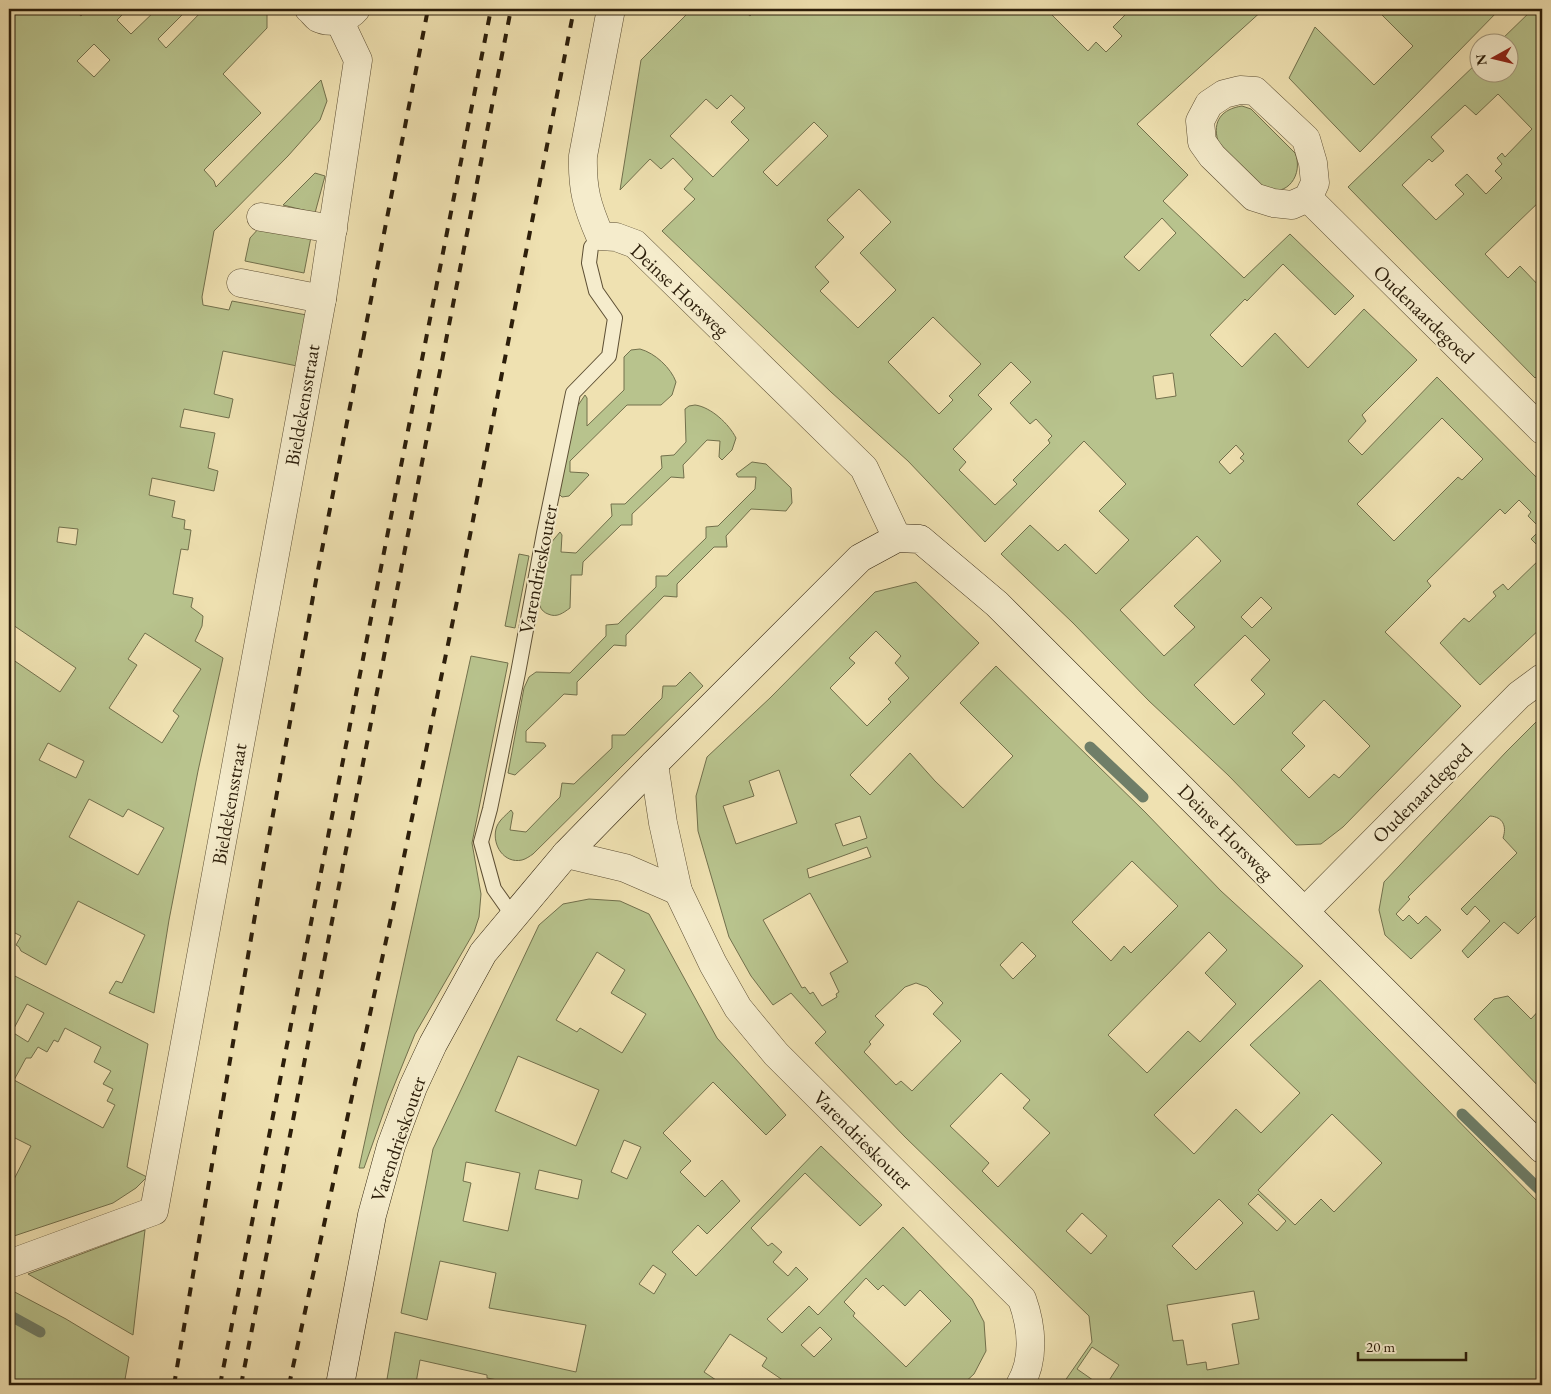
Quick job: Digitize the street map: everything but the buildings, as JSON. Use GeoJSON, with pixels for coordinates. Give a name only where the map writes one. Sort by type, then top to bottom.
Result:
{"type":"FeatureCollection","features":[{"type":"Feature","properties":{"kind":"street"},"geometry":{"type":"LineString","coordinates":[[309,9],[319,18],[347,15]]}},
{"type":"Feature","properties":{"kind":"street"},"geometry":{"type":"LineString","coordinates":[[600,236],[587,206],[582,178],[583,163],[611,9]]}},
{"type":"Feature","properties":{"kind":"street","name":"Bieldekensstraat"},"geometry":{"type":"LineString","coordinates":[[9,1264],[154,1211],[322,299],[358,60],[347,15]]}},
{"type":"Feature","properties":{"kind":"street"},"geometry":{"type":"LineString","coordinates":[[1240,90],[1255,91],[1306,139],[1313,163],[1315,183],[1308,198],[1292,205],[1274,203],[1254,197],[1212,156],[1202,142],[1200,121],[1209,104],[1224,94],[1240,90]]}},
{"type":"Feature","properties":{"kind":"street","name":"Oudenaardegoed"},"geometry":{"type":"LineString","coordinates":[[1308,198],[1542,430]]}},
{"type":"Feature","properties":{"kind":"street"},"geometry":{"type":"LineString","coordinates":[[261,218],[331,237]]}},
{"type":"Feature","properties":{"kind":"street","name":"Deinse Horsweg"},"geometry":{"type":"LineString","coordinates":[[600,236],[616,237],[635,244],[864,468],[897,538],[920,539],[997,604],[1542,1149]]}},
{"type":"Feature","properties":{"kind":"street"},"geometry":{"type":"LineString","coordinates":[[241,283],[322,299]]}},
{"type":"Feature","properties":{"kind":"street","name":"Varendrieskouter"},"geometry":{"type":"LineString","coordinates":[[340,1385],[372,1215],[391,1146],[413,1087],[433,1044],[483,953],[566,854],[654,764],[860,558],[897,538]]}},
{"type":"Feature","properties":{"kind":"street","name":"Oudenaardegoed"},"geometry":{"type":"LineString","coordinates":[[1304,911],[1519,695],[1542,678]]}},
{"type":"Feature","properties":{"kind":"street","name":"Varendrieskouter"},"geometry":{"type":"LineString","coordinates":[[654,764],[662,823],[678,891],[713,964],[738,1008],[770,1046],[1022,1299],[1028,1315],[1030,1354],[1026,1375],[1020,1385]]}},
{"type":"Feature","properties":{"kind":"street"},"geometry":{"type":"LineString","coordinates":[[566,854],[625,868],[678,891]]}},
{"type":"Feature","properties":{"kind":"lane","name":"Varendrieskouter"},"geometry":{"type":"LineString","coordinates":[[513,916],[494,889],[481,842],[492,799],[518,673],[573,393],[609,356],[614,318],[596,292],[589,264],[591,247],[600,236]]}},
{"type":"Feature","properties":{"kind":"green space"},"geometry":{"type":"Polygon","coordinates":[[[9,9],[73,9],[81,16],[88,9],[128,9],[117,20],[131,34],[157,9],[160,9],[166,15],[173,9],[188,9],[158,39],[166,48],[204,9],[267,9],[267,28],[223,74],[261,113],[204,170],[214,181],[216,187],[321,80],[327,101],[320,120],[288,156],[214,231],[202,297],[203,305],[229,310],[232,301],[312,316],[302,367],[223,351],[214,394],[233,399],[229,418],[184,409],[180,427],[215,433],[208,468],[218,471],[214,491],[152,478],[149,495],[175,501],[172,517],[185,520],[184,529],[191,530],[188,550],[181,549],[173,594],[193,598],[191,607],[203,616],[202,626],[195,641],[223,658],[198,771],[169,920],[154,1013],[109,993],[116,981],[122,983],[145,935],[78,901],[46,965],[21,951],[16,945],[21,936],[9,930],[9,657],[60,692],[76,668],[13,625],[9,631],[9,9]],[[94,44],[77,61],[94,77],[110,60],[94,44]],[[59,527],[57,542],[76,545],[78,529],[59,527]],[[145,633],[128,659],[137,665],[109,708],[162,743],[179,716],[173,711],[201,669],[145,633]],[[48,743],[39,760],[76,778],[84,761],[48,743]],[[89,799],[69,837],[138,875],[164,828],[128,809],[123,817],[89,799]]]}},
{"type":"Feature","properties":{"kind":"green space"},"geometry":{"type":"Polygon","coordinates":[[[692,9],[742,9],[750,16],[757,9],[1046,9],[1088,51],[1096,42],[1106,52],[1122,36],[1113,27],[1131,9],[1264,9],[1137,124],[1188,175],[1163,201],[1244,278],[1290,234],[1354,296],[1335,315],[1283,264],[1210,335],[1242,367],[1275,333],[1308,368],[1364,309],[1417,360],[1362,415],[1366,421],[1348,441],[1362,455],[1437,377],[1542,483],[1542,550],[1531,539],[1541,529],[1528,516],[1531,512],[1519,500],[1505,514],[1500,509],[1427,581],[1431,586],[1385,632],[1461,706],[1343,827],[1321,844],[1296,845],[1228,775],[1149,701],[1073,623],[1001,554],[1030,525],[1058,551],[1065,544],[1096,574],[1129,540],[1099,511],[1126,484],[1084,441],[985,542],[908,461],[831,392],[662,231],[695,199],[684,189],[693,179],[673,158],[661,169],[650,159],[620,190],[641,60],[692,9]],[[731,95],[717,109],[706,99],[670,136],[713,177],[749,140],[731,122],[745,108],[731,95]],[[814,122],[763,172],[777,186],[828,136],[814,122]],[[859,189],[827,220],[844,237],[815,267],[829,282],[820,291],[858,328],[896,290],[860,253],[891,222],[859,189]],[[1162,218],[1124,257],[1139,271],[1176,233],[1162,218]],[[933,317],[888,362],[939,414],[953,400],[949,396],[981,364],[933,317]],[[1011,362],[978,395],[992,409],[953,449],[966,462],[959,470],[995,505],[1017,484],[1013,480],[1050,443],[1048,440],[1052,436],[1036,419],[1030,424],[1010,403],[1031,382],[1011,362]],[[1173,373],[1153,376],[1156,399],[1176,396],[1173,373]],[[1442,418],[1357,504],[1394,541],[1458,477],[1462,480],[1483,459],[1442,418]],[[1236,445],[1219,462],[1230,474],[1244,461],[1240,458],[1244,454],[1236,445]],[[1197,536],[1120,610],[1164,656],[1195,627],[1174,606],[1221,561],[1197,536]],[[1261,597],[1241,617],[1252,628],[1272,608],[1261,597]],[[1245,635],[1194,685],[1234,725],[1265,694],[1251,680],[1270,660],[1245,635]],[[1324,700],[1292,733],[1305,746],[1281,770],[1309,798],[1334,774],[1339,778],[1370,746],[1324,700]]]}},
{"type":"Feature","properties":{"kind":"green space"},"geometry":{"type":"Polygon","coordinates":[[[1376,9],[1500,9],[1477,32],[1468,32],[1468,42],[1360,152],[1289,78],[1315,27],[1374,85],[1413,46],[1376,9]]]}},
{"type":"Feature","properties":{"kind":"green space"},"geometry":{"type":"Polygon","coordinates":[[[1533,9],[1542,9],[1542,199],[1485,254],[1508,278],[1520,266],[1542,289],[1542,371],[1535,378],[1348,187],[1468,72],[1468,82],[1518,82],[1518,32],[1509,32],[1533,9]],[[1498,94],[1476,115],[1465,105],[1431,137],[1444,151],[1432,162],[1429,159],[1402,185],[1436,220],[1464,194],[1455,185],[1467,174],[1486,194],[1502,178],[1495,171],[1502,164],[1497,158],[1502,153],[1505,157],[1532,129],[1498,94]]]}},
{"type":"Feature","properties":{"kind":"green space"},"geometry":{"type":"Polygon","coordinates":[[[1242,106],[1251,109],[1295,153],[1297,169],[1295,176],[1292,182],[1280,190],[1272,191],[1264,188],[1218,141],[1216,128],[1220,117],[1229,110],[1242,106]]]}},
{"type":"Feature","properties":{"kind":"green space"},"geometry":{"type":"Polygon","coordinates":[[[315,173],[325,176],[315,213],[283,205],[315,173]]]}},
{"type":"Feature","properties":{"kind":"green space"},"geometry":{"type":"Polygon","coordinates":[[[260,227],[311,237],[304,273],[245,261],[250,238],[260,227]]]}},
{"type":"Feature","properties":{"kind":"green space"},"geometry":{"type":"Polygon","coordinates":[[[640,349],[657,358],[674,377],[676,382],[672,395],[661,405],[627,405],[570,461],[570,472],[587,473],[589,475],[569,496],[562,497],[559,494],[575,410],[585,395],[587,398],[587,426],[624,390],[624,357],[631,350],[640,349]]]}},
{"type":"Feature","properties":{"kind":"green space"},"geometry":{"type":"Polygon","coordinates":[[[695,405],[707,409],[729,427],[736,438],[732,450],[722,460],[719,457],[720,441],[707,440],[683,465],[684,478],[671,477],[632,514],[632,525],[621,525],[583,562],[582,575],[571,575],[570,608],[557,615],[544,612],[540,606],[539,594],[550,544],[560,532],[562,535],[561,552],[576,553],[612,516],[611,504],[625,504],[662,468],[661,456],[674,455],[686,442],[685,409],[695,405]]]}},
{"type":"Feature","properties":{"kind":"green space"},"geometry":{"type":"Polygon","coordinates":[[[752,462],[766,464],[791,488],[792,503],[786,511],[751,509],[726,536],[727,547],[714,547],[677,584],[677,597],[664,596],[626,635],[626,646],[614,645],[577,682],[577,695],[564,694],[526,731],[526,742],[544,743],[546,746],[515,775],[508,773],[524,688],[529,677],[536,672],[570,673],[606,636],[606,625],[618,624],[656,587],[656,576],[667,576],[706,538],[706,527],[718,526],[755,489],[756,477],[738,477],[736,474],[752,462]]]}},
{"type":"Feature","properties":{"kind":"green space"},"geometry":{"type":"Polygon","coordinates":[[[519,554],[529,556],[515,628],[505,626],[519,554]]]}},
{"type":"Feature","properties":{"kind":"green space"},"geometry":{"type":"Polygon","coordinates":[[[1542,557],[1542,627],[1480,685],[1440,643],[1464,618],[1469,622],[1496,596],[1493,592],[1503,584],[1508,590],[1542,557]]]}},
{"type":"Feature","properties":{"kind":"green space"},"geometry":{"type":"Polygon","coordinates":[[[916,582],[979,643],[850,775],[870,795],[910,753],[963,808],[1013,756],[960,703],[996,666],[1145,812],[1221,891],[1303,966],[1154,1115],[1194,1154],[1236,1109],[1261,1133],[1300,1093],[1250,1045],[1320,980],[1542,1206],[1542,1385],[1106,1385],[1119,1365],[1092,1347],[1077,1369],[1100,1385],[1062,1385],[1092,1342],[1089,1316],[905,1137],[815,1043],[826,1032],[791,993],[773,1005],[751,976],[729,937],[698,831],[696,796],[707,757],[770,698],[875,592],[916,582]],[[876,631],[849,658],[855,663],[830,688],[867,726],[891,702],[888,699],[909,678],[895,663],[901,656],[876,631]],[[779,770],[749,781],[754,796],[723,806],[736,844],[797,823],[779,770]],[[860,816],[835,824],[843,846],[867,838],[860,816]],[[867,847],[807,869],[809,878],[871,857],[867,847]],[[1132,861],[1072,922],[1111,961],[1124,946],[1131,953],[1178,906],[1132,861]],[[810,893],[763,920],[802,988],[805,987],[810,994],[813,992],[822,1006],[837,997],[836,994],[839,992],[830,973],[848,962],[810,893]],[[1209,932],[1108,1035],[1147,1073],[1188,1031],[1200,1042],[1236,1004],[1205,973],[1227,950],[1209,932]],[[1022,942],[1000,965],[1013,979],[1036,956],[1022,942]],[[916,983],[905,987],[875,1016],[884,1025],[869,1042],[871,1044],[864,1052],[896,1085],[901,1081],[912,1091],[961,1041],[933,1014],[943,1003],[927,987],[916,983]],[[1001,1073],[950,1126],[989,1163],[982,1171],[998,1187],[1050,1133],[1023,1108],[1030,1100],[1001,1073]],[[1332,1114],[1258,1190],[1295,1225],[1321,1199],[1334,1212],[1382,1163],[1332,1114]],[[1258,1194],[1248,1204],[1277,1231],[1286,1221],[1258,1194]],[[1219,1199],[1172,1246],[1196,1270],[1243,1223],[1219,1199]],[[1082,1213],[1066,1231],[1091,1254],[1107,1236],[1082,1213]],[[1254,1291],[1167,1305],[1173,1341],[1183,1340],[1187,1365],[1206,1362],[1207,1370],[1239,1364],[1232,1324],[1259,1319],[1254,1291]]]}},
{"type":"Feature","properties":{"kind":"green space"},"geometry":{"type":"Polygon","coordinates":[[[471,656],[508,663],[472,843],[481,894],[479,917],[474,932],[415,1034],[387,1103],[364,1168],[359,1168],[471,656]]]}},
{"type":"Feature","properties":{"kind":"green space"},"geometry":{"type":"Polygon","coordinates":[[[690,672],[703,686],[533,854],[523,860],[516,860],[510,859],[501,852],[496,841],[496,829],[500,821],[511,810],[513,813],[510,830],[526,832],[560,797],[562,783],[574,784],[612,748],[612,735],[625,735],[662,698],[663,686],[676,686],[690,672]]]}},
{"type":"Feature","properties":{"kind":"green space"},"geometry":{"type":"Polygon","coordinates":[[[1542,716],[1542,910],[1518,934],[1504,922],[1468,958],[1462,951],[1490,921],[1475,906],[1467,915],[1461,909],[1517,853],[1503,838],[1504,826],[1501,820],[1490,816],[1408,897],[1410,899],[1396,914],[1403,921],[1409,915],[1418,924],[1426,916],[1441,930],[1411,959],[1385,935],[1379,910],[1384,882],[1542,716]]]}},
{"type":"Feature","properties":{"kind":"green space"},"geometry":{"type":"Polygon","coordinates":[[[589,899],[620,901],[649,914],[717,1038],[786,1115],[766,1135],[713,1082],[663,1133],[691,1161],[680,1172],[705,1197],[722,1180],[740,1201],[707,1234],[698,1225],[672,1252],[696,1276],[821,1146],[882,1205],[860,1226],[805,1173],[751,1228],[768,1246],[772,1243],[782,1252],[773,1262],[788,1276],[796,1267],[808,1279],[767,1319],[782,1333],[809,1306],[818,1315],[903,1227],[972,1299],[984,1322],[986,1351],[974,1374],[962,1385],[790,1385],[762,1366],[767,1358],[730,1334],[704,1372],[716,1380],[712,1385],[607,1385],[601,1382],[598,1385],[502,1385],[503,1381],[487,1378],[487,1375],[420,1360],[416,1383],[423,1385],[386,1385],[395,1332],[576,1372],[586,1325],[489,1308],[496,1273],[440,1261],[427,1320],[401,1313],[433,1149],[539,925],[563,904],[589,899]],[[597,952],[556,1020],[577,1032],[580,1028],[622,1053],[646,1014],[611,993],[625,970],[597,952]],[[518,1056],[495,1111],[576,1146],[599,1090],[518,1056]],[[624,1140],[611,1172],[627,1179],[641,1147],[624,1140]],[[466,1162],[463,1181],[471,1183],[463,1221],[508,1231],[520,1173],[466,1162]],[[539,1170],[535,1189],[578,1199],[582,1180],[539,1170]],[[653,1265],[639,1284],[654,1294],[666,1274],[653,1265]],[[866,1278],[844,1302],[855,1313],[853,1316],[906,1367],[951,1321],[920,1290],[905,1306],[883,1285],[878,1290],[866,1278]],[[820,1327],[801,1345],[814,1357],[832,1339],[820,1327]]]}},
{"type":"Feature","properties":{"kind":"green space"},"geometry":{"type":"Polygon","coordinates":[[[9,973],[148,1044],[127,1167],[147,1177],[136,1188],[113,1203],[14,1236],[9,1233],[9,1189],[31,1146],[9,1135],[9,973]],[[27,1004],[12,1032],[28,1042],[44,1013],[27,1004]],[[65,1028],[58,1042],[54,1040],[47,1052],[38,1047],[31,1058],[26,1058],[14,1080],[103,1128],[115,1105],[107,1101],[113,1089],[103,1084],[111,1071],[94,1062],[101,1047],[65,1028]]]}},
{"type":"Feature","properties":{"kind":"green space"},"geometry":{"type":"Polygon","coordinates":[[[1508,996],[1531,1019],[1542,1007],[1542,1090],[1474,1019],[1494,999],[1508,996]]]}},
{"type":"Feature","properties":{"kind":"green space"},"geometry":{"type":"Polygon","coordinates":[[[145,1230],[133,1335],[28,1274],[145,1230]]]}},
{"type":"Feature","properties":{"kind":"green space"},"geometry":{"type":"Polygon","coordinates":[[[9,1289],[66,1319],[129,1357],[124,1385],[9,1385],[9,1289]]]}},
{"type":"Feature","properties":{"kind":"waterway"},"geometry":{"type":"LineString","coordinates":[[1090,747],[1143,797]]}},
{"type":"Feature","properties":{"kind":"waterway"},"geometry":{"type":"LineString","coordinates":[[1462,1114],[1542,1192]]}},
{"type":"Feature","properties":{"kind":"waterway"},"geometry":{"type":"LineString","coordinates":[[9,1315],[40,1332]]}},
{"type":"Feature","properties":{"kind":"railway"},"geometry":{"type":"LineString","coordinates":[[174,1385],[263,869],[317,575],[428,9]]}},
{"type":"Feature","properties":{"kind":"railway"},"geometry":{"type":"LineString","coordinates":[[220,1385],[491,9]]}},
{"type":"Feature","properties":{"kind":"railway"},"geometry":{"type":"LineString","coordinates":[[241,1385],[511,9]]}},
{"type":"Feature","properties":{"kind":"railway"},"geometry":{"type":"LineString","coordinates":[[289,1385],[396,895],[457,601],[574,9]]}}]}
